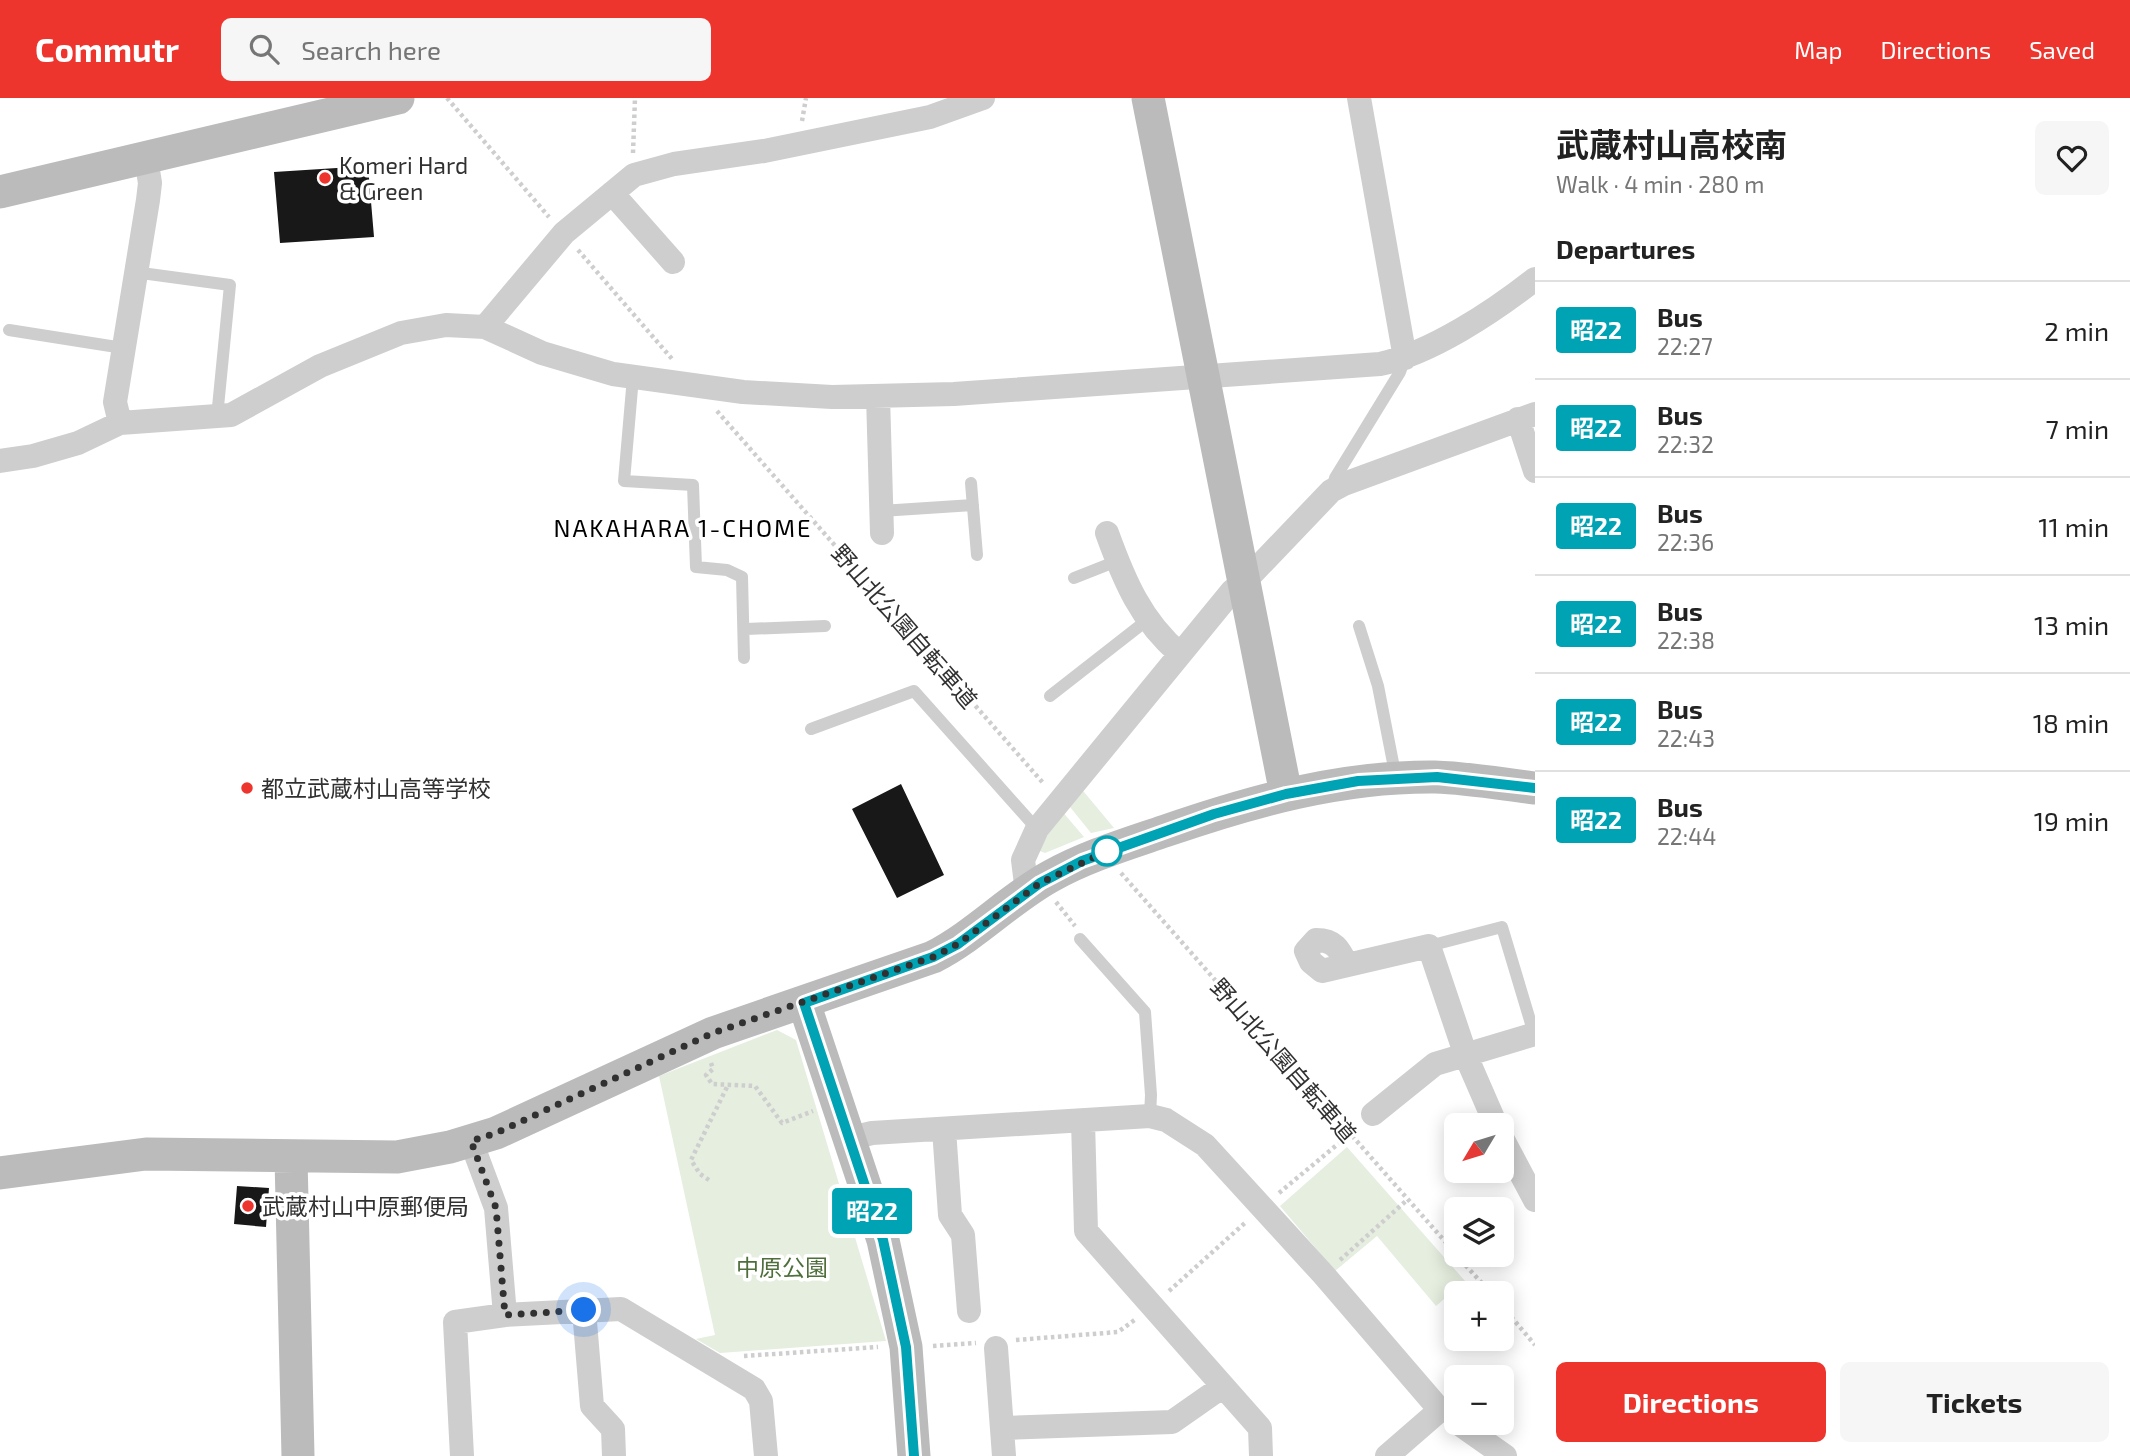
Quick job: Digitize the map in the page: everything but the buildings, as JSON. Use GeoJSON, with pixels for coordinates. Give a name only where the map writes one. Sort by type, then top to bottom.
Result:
{"type":"FeatureCollection","features":[{"type":"Feature","properties":{"kind":"street"},"geometry":{"type":"LineString","coordinates":[[0,192],[398,98]]}},
{"type":"Feature","properties":{"kind":"street"},"geometry":{"type":"LineString","coordinates":[[485,327],[564,233],[634,175],[674,164],[764,151],[930,117],[983,98]]}},
{"type":"Feature","properties":{"kind":"street"},"geometry":{"type":"LineString","coordinates":[[1148,98],[1286,794]]}},
{"type":"Feature","properties":{"kind":"street"},"geometry":{"type":"LineString","coordinates":[[1359,98],[1405,359]]}},
{"type":"Feature","properties":{"kind":"street"},"geometry":{"type":"LineString","coordinates":[[120,423],[115,402],[149,191],[146,158]]}},
{"type":"Feature","properties":{"kind":"street"},"geometry":{"type":"LineString","coordinates":[[612,193],[673,261]]}},
{"type":"Feature","properties":{"kind":"street"},"geometry":{"type":"LineString","coordinates":[[0,461],[33,456],[78,443],[120,423],[217,417],[242,411],[303,374],[401,333],[446,325],[485,327],[542,353],[633,377],[743,392],[832,397],[954,394],[1380,364],[1405,359],[1513,296],[1535,279]]}},
{"type":"Feature","properties":{"kind":"street"},"geometry":{"type":"LineString","coordinates":[[878,396],[882,522]]}},
{"type":"Feature","properties":{"kind":"street"},"geometry":{"type":"LineString","coordinates":[[1038,893],[1023,860],[1037,830],[1232,590],[1244,582],[1331,491],[1526,416],[1535,471]]}},
{"type":"Feature","properties":{"kind":"street"},"geometry":{"type":"LineString","coordinates":[[1107,533],[1117,561],[1146,621],[1180,654]]}},
{"type":"Feature","properties":{"kind":"street"},"geometry":{"type":"LineString","coordinates":[[0,1173],[146,1154],[291,1158],[397,1157],[471,1141],[496,1133],[701,1038],[933,957],[1038,893],[1054,874],[1094,856],[1214,814],[1286,794],[1345,783],[1396,778],[1437,777],[1535,788]]}},
{"type":"Feature","properties":{"kind":"street"},"geometry":{"type":"LineString","coordinates":[[1347,965],[1429,946],[1466,1056],[1491,1113]]}},
{"type":"Feature","properties":{"kind":"street"},"geometry":{"type":"LineString","coordinates":[[804,1003],[847,1139],[883,1240],[906,1347],[914,1456]]}},
{"type":"Feature","properties":{"kind":"street"},"geometry":{"type":"LineString","coordinates":[[1373,1115],[1435,1064],[1535,1035]]}},
{"type":"Feature","properties":{"kind":"street"},"geometry":{"type":"LineString","coordinates":[[847,1139],[872,1133],[1150,1116],[1166,1120],[1205,1144],[1444,1410]]}},
{"type":"Feature","properties":{"kind":"street"},"geometry":{"type":"LineString","coordinates":[[1083,1121],[1086,1231],[1260,1428],[1261,1456]]}},
{"type":"Feature","properties":{"kind":"street"},"geometry":{"type":"LineString","coordinates":[[944,1129],[950,1215],[963,1235],[968,1311]]}},
{"type":"Feature","properties":{"kind":"street"},"geometry":{"type":"LineString","coordinates":[[471,1141],[496,1208],[505,1315]]}},
{"type":"Feature","properties":{"kind":"street"},"geometry":{"type":"LineString","coordinates":[[1514,1153],[1527,1169],[1535,1200]]}},
{"type":"Feature","properties":{"kind":"street"},"geometry":{"type":"LineString","coordinates":[[291,1158],[298,1456]]}},
{"type":"Feature","properties":{"kind":"street"},"geometry":{"type":"LineString","coordinates":[[462,1456],[455,1322],[505,1315],[621,1309],[754,1389],[761,1401],[766,1456]]}},
{"type":"Feature","properties":{"kind":"street"},"geometry":{"type":"LineString","coordinates":[[584,1310],[592,1406],[613,1429],[614,1456]]}},
{"type":"Feature","properties":{"kind":"street"},"geometry":{"type":"LineString","coordinates":[[997,1344],[1004,1456]]}},
{"type":"Feature","properties":{"kind":"street"},"geometry":{"type":"LineString","coordinates":[[1002,1428],[1172,1422],[1222,1387]]}},
{"type":"Feature","properties":{"kind":"street"},"geometry":{"type":"LineString","coordinates":[[1387,1456],[1444,1422]]}},
{"type":"Feature","properties":{"kind":"street"},"geometry":{"type":"LineString","coordinates":[[1475,1435],[1505,1456]]}},
{"type":"Feature","properties":{"kind":"lane"},"geometry":{"type":"LineString","coordinates":[[134,272],[230,285],[217,417]]}},
{"type":"Feature","properties":{"kind":"lane"},"geometry":{"type":"LineString","coordinates":[[9,330],[123,348]]}},
{"type":"Feature","properties":{"kind":"lane"},"geometry":{"type":"LineString","coordinates":[[1331,491],[1335,478],[1400,372],[1405,359]]}},
{"type":"Feature","properties":{"kind":"lane"},"geometry":{"type":"LineString","coordinates":[[633,377],[624,481],[693,485],[696,568],[739,574],[746,629],[744,658]]}},
{"type":"Feature","properties":{"kind":"lane"},"geometry":{"type":"LineString","coordinates":[[971,483],[977,555]]}},
{"type":"Feature","properties":{"kind":"lane"},"geometry":{"type":"LineString","coordinates":[[882,522],[973,505]]}},
{"type":"Feature","properties":{"kind":"lane"},"geometry":{"type":"LineString","coordinates":[[1074,578],[1117,561]]}},
{"type":"Feature","properties":{"kind":"lane"},"geometry":{"type":"LineString","coordinates":[[1050,696],[1146,621]]}},
{"type":"Feature","properties":{"kind":"lane"},"geometry":{"type":"LineString","coordinates":[[746,629],[825,626]]}},
{"type":"Feature","properties":{"kind":"lane"},"geometry":{"type":"LineString","coordinates":[[1359,626],[1378,686],[1396,778]]}},
{"type":"Feature","properties":{"kind":"lane"},"geometry":{"type":"LineString","coordinates":[[811,729],[914,691],[1037,830]]}},
{"type":"Feature","properties":{"kind":"lane"},"geometry":{"type":"LineString","coordinates":[[1429,946],[1502,926],[1535,1035]]}},
{"type":"Feature","properties":{"kind":"lane"},"geometry":{"type":"LineString","coordinates":[[1080,939],[1144,1012],[1151,1094],[1150,1116]]}},
{"type":"Feature","properties":{"kind":"path"},"geometry":{"type":"LineString","coordinates":[[447,98],[557,226]]}},
{"type":"Feature","properties":{"kind":"path"},"geometry":{"type":"LineString","coordinates":[[634,175],[635,98]]}},
{"type":"Feature","properties":{"kind":"path"},"geometry":{"type":"LineString","coordinates":[[570,241],[675,363]]}},
{"type":"Feature","properties":{"kind":"path","name":"野山北公園自転車道"},"geometry":{"type":"LineString","coordinates":[[715,408],[1052,794]]}},
{"type":"Feature","properties":{"kind":"path","name":"野山北公園自転車道"},"geometry":{"type":"LineString","coordinates":[[1117,869],[1444,1241]]}},
{"type":"Feature","properties":{"kind":"path"},"geometry":{"type":"LineString","coordinates":[[1038,893],[1080,932],[1080,939]]}},
{"type":"Feature","properties":{"kind":"path"},"geometry":{"type":"LineString","coordinates":[[709,1055],[713,1069],[706,1075],[712,1084],[755,1086],[782,1123],[821,1109]]}},
{"type":"Feature","properties":{"kind":"path"},"geometry":{"type":"LineString","coordinates":[[709,1180],[700,1174],[691,1160],[729,1084]]}},
{"type":"Feature","properties":{"kind":"path"},"geometry":{"type":"LineString","coordinates":[[921,1347],[997,1344],[1118,1332],[1151,1307],[1373,1115]]}},
{"type":"Feature","properties":{"kind":"path"},"geometry":{"type":"LineString","coordinates":[[1323,1274],[1407,1200]]}},
{"type":"Feature","properties":{"kind":"path","name":"野山北公園自転車道"},"geometry":{"type":"LineString","coordinates":[[1468,1267],[1480,1281]]}},
{"type":"Feature","properties":{"kind":"path"},"geometry":{"type":"LineString","coordinates":[[1514,1320],[1535,1345]]}},
{"type":"Feature","properties":{"kind":"path"},"geometry":{"type":"LineString","coordinates":[[732,1356],[891,1346]]}},
{"type":"Feature","properties":{"kind":"green space"},"geometry":{"type":"Polygon","coordinates":[[[1079,786],[1114,828],[1091,833],[1066,802],[1079,786]]]}},
{"type":"Feature","properties":{"kind":"green space"},"geometry":{"type":"Polygon","coordinates":[[[1061,810],[1084,837],[1045,853],[1040,851],[1037,839],[1061,810]]]}},
{"type":"Feature","properties":{"kind":"green space","name":"中原公園"},"geometry":{"type":"Polygon","coordinates":[[[777,1030],[796,1040],[886,1341],[720,1353],[696,1339],[715,1335],[659,1076],[777,1030]]]}},
{"type":"Feature","properties":{"kind":"green space"},"geometry":{"type":"Polygon","coordinates":[[[1347,1147],[1444,1257],[1444,1267],[1453,1267],[1465,1281],[1444,1281],[1444,1299],[1436,1306],[1377,1236],[1335,1271],[1280,1206],[1347,1147]]]}},
{"type":"Feature","properties":{"kind":"bus line","name":"昭22"},"geometry":{"type":"LineString","coordinates":[[914,1456],[906,1347],[883,1240],[847,1139],[804,1003],[933,957],[958,944],[1040,883],[1082,861],[1214,814],[1286,794],[1358,781],[1437,777],[1535,788]]}},
{"type":"Feature","properties":{"kind":"place","name":"Komeri Hard & Green"},"geometry":{"type":"Point","coordinates":[325,178]}},
{"type":"Feature","properties":{"kind":"place","name":"都立武蔵村山高等学校"},"geometry":{"type":"Point","coordinates":[247,788]}},
{"type":"Feature","properties":{"kind":"place","name":"武蔵村山中原郵便局"},"geometry":{"type":"Point","coordinates":[248,1206]}},
{"type":"Feature","properties":{"kind":"district","name":"NAKAHARA 1-CHOME"},"geometry":{"type":"Point","coordinates":[683,527]}},
{"type":"Feature","properties":{"kind":"route"},"geometry":{"type":"LineString","coordinates":[[584,1310],[505,1315],[496,1208],[471,1141],[496,1133],[690,1042],[933,957],[958,944],[1054,874],[1107,851]]}}]}
